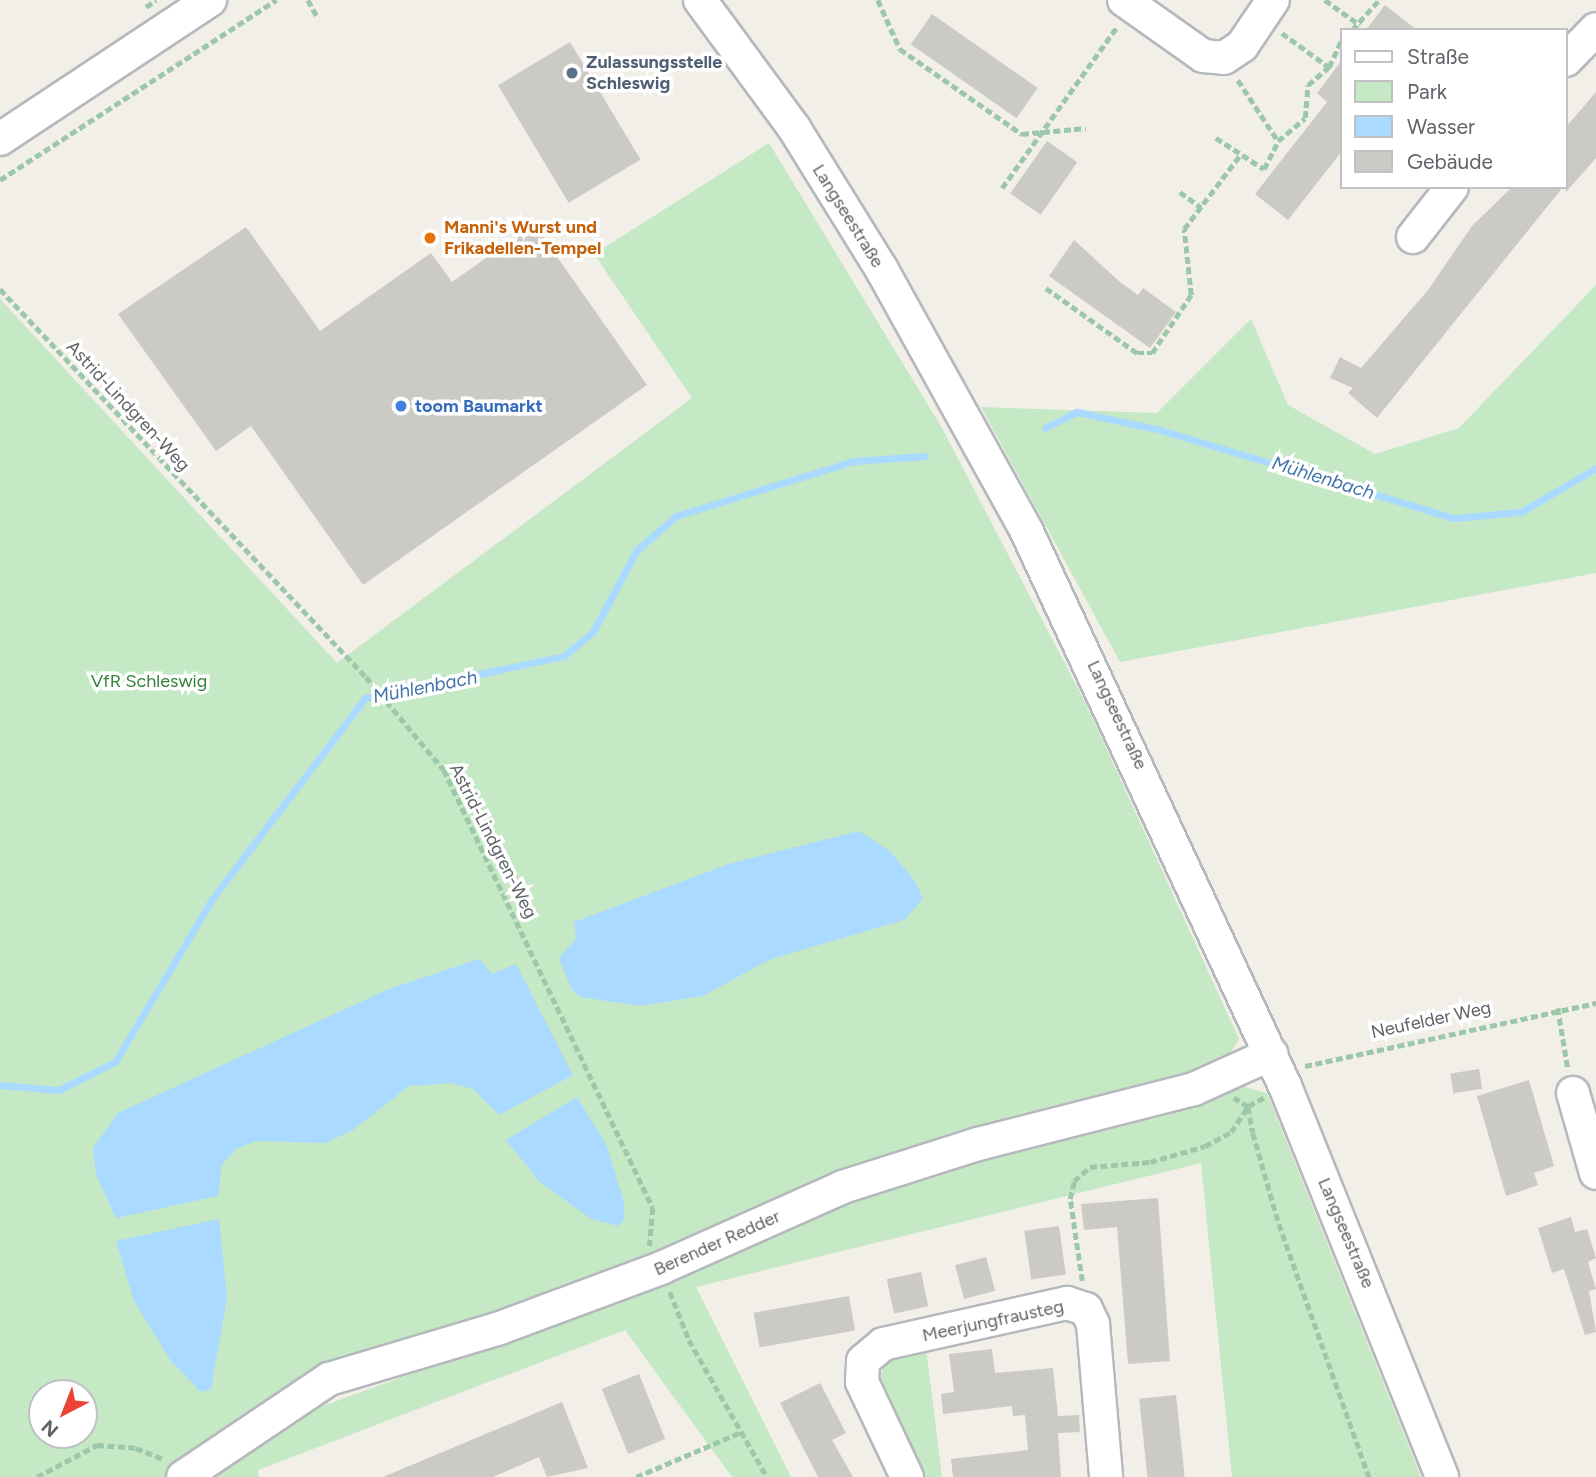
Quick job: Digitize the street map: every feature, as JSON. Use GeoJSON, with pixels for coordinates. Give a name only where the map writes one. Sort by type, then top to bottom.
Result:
{"type":"FeatureCollection","features":[{"type":"Feature","properties":{"kind":"street"},"geometry":{"type":"LineString","coordinates":[[0,139],[210,0]]}},
{"type":"Feature","properties":{"kind":"street","name":"Langseestraße"},"geometry":{"type":"LineString","coordinates":[[700,0],[794,128],[966,418],[1108,695],[1285,1086],[1442,1477]]}},
{"type":"Feature","properties":{"kind":"street"},"geometry":{"type":"LineString","coordinates":[[1128,3],[1203,56],[1224,58],[1242,46],[1267,9]]}},
{"type":"Feature","properties":{"kind":"street"},"geometry":{"type":"LineString","coordinates":[[1568,58],[1596,29]]}},
{"type":"Feature","properties":{"kind":"street"},"geometry":{"type":"LineString","coordinates":[[1413,237],[1450,189]]}},
{"type":"Feature","properties":{"kind":"street","name":"Berender Redder"},"geometry":{"type":"LineString","coordinates":[[179,1473],[328,1379],[500,1328],[661,1268],[843,1187],[978,1144],[1194,1089],[1271,1054]]}},
{"type":"Feature","properties":{"kind":"street"},"geometry":{"type":"LineString","coordinates":[[1573,1093],[1596,1173]]}},
{"type":"Feature","properties":{"kind":"street","name":"Meerjungfrausteg"},"geometry":{"type":"LineString","coordinates":[[907,1477],[862,1382],[863,1361],[883,1344],[1066,1303],[1086,1309],[1093,1324],[1107,1477]]}},
{"type":"Feature","properties":{"kind":"path"},"geometry":{"type":"LineString","coordinates":[[0,180],[276,0]]}},
{"type":"Feature","properties":{"kind":"path"},"geometry":{"type":"LineString","coordinates":[[308,0],[317,16]]}},
{"type":"Feature","properties":{"kind":"path"},"geometry":{"type":"LineString","coordinates":[[878,0],[900,49],[1022,134],[1038,137],[1086,128]]}},
{"type":"Feature","properties":{"kind":"path"},"geometry":{"type":"LineString","coordinates":[[1325,0],[1360,25]]}},
{"type":"Feature","properties":{"kind":"path"},"geometry":{"type":"LineString","coordinates":[[1355,28],[1379,0]]}},
{"type":"Feature","properties":{"kind":"path"},"geometry":{"type":"LineString","coordinates":[[1002,188],[1128,3]]}},
{"type":"Feature","properties":{"kind":"path"},"geometry":{"type":"LineString","coordinates":[[1267,9],[1329,66]]}},
{"type":"Feature","properties":{"kind":"path"},"geometry":{"type":"LineString","coordinates":[[1216,138],[1264,169],[1278,141],[1305,118],[1308,85],[1329,66],[1340,43]]}},
{"type":"Feature","properties":{"kind":"path"},"geometry":{"type":"LineString","coordinates":[[1224,58],[1278,141]]}},
{"type":"Feature","properties":{"kind":"path"},"geometry":{"type":"LineString","coordinates":[[1046,288],[1138,353],[1152,353],[1187,307],[1184,229],[1241,154]]}},
{"type":"Feature","properties":{"kind":"path"},"geometry":{"type":"LineString","coordinates":[[1180,192],[1201,207]]}},
{"type":"Feature","properties":{"kind":"path","name":"Astrid-Lindgren-Weg"},"geometry":{"type":"LineString","coordinates":[[0,289],[366,677],[444,770],[593,1076],[653,1208],[649,1244],[689,1340],[766,1477]]}},
{"type":"Feature","properties":{"kind":"path","name":"Neufelder Weg"},"geometry":{"type":"LineString","coordinates":[[1285,1086],[1300,1077],[1308,1060],[1558,1007],[1596,1003]]}},
{"type":"Feature","properties":{"kind":"path"},"geometry":{"type":"LineString","coordinates":[[1558,1007],[1573,1093]]}},
{"type":"Feature","properties":{"kind":"path"},"geometry":{"type":"LineString","coordinates":[[1086,1309],[1070,1199],[1074,1181],[1090,1167],[1150,1162],[1205,1146],[1231,1132],[1248,1107],[1285,1086]]}},
{"type":"Feature","properties":{"kind":"path"},"geometry":{"type":"LineString","coordinates":[[1248,1107],[1279,1224],[1369,1477]]}},
{"type":"Feature","properties":{"kind":"path"},"geometry":{"type":"LineString","coordinates":[[636,1477],[739,1433]]}},
{"type":"Feature","properties":{"kind":"path"},"geometry":{"type":"LineString","coordinates":[[37,1477],[97,1445],[136,1448],[179,1473]]}},
{"type":"Feature","properties":{"kind":"path"},"geometry":{"type":"LineString","coordinates":[[1362,1477],[1364,1465]]}},
{"type":"Feature","properties":{"kind":"green space","name":"VfR Schleswig"},"geometry":{"type":"Polygon","coordinates":[[[769,143],[942,428],[1086,704],[1239,1039],[1225,1062],[985,1127],[488,1318],[315,1371],[165,1477],[0,1477],[0,299],[337,663],[692,398],[594,254],[769,143]]]}},
{"type":"Feature","properties":{"kind":"green space"},"geometry":{"type":"Polygon","coordinates":[[[1596,285],[1596,573],[1120,662],[981,407],[1157,413],[1251,319],[1288,405],[1375,454],[1459,428],[1596,285]]]}},
{"type":"Feature","properties":{"kind":"green space"},"geometry":{"type":"Polygon","coordinates":[[[1244,1087],[1267,1093],[1421,1477],[1232,1477],[1201,1163],[696,1287],[791,1477],[732,1477],[625,1330],[258,1470],[259,1477],[211,1477],[309,1411],[655,1285],[849,1198],[1244,1087]]]}},
{"type":"Feature","properties":{"kind":"green space"},"geometry":{"type":"Polygon","coordinates":[[[926,1347],[942,1477],[919,1477],[877,1388],[885,1362],[926,1347]]]}},
{"type":"Feature","properties":{"kind":"water"},"geometry":{"type":"Polygon","coordinates":[[[859,831],[891,852],[915,881],[923,899],[904,920],[771,959],[703,996],[640,1006],[580,997],[571,988],[559,958],[576,939],[574,922],[729,864],[859,831]]]}},
{"type":"Feature","properties":{"kind":"water"},"geometry":{"type":"Polygon","coordinates":[[[479,959],[492,974],[516,964],[573,1075],[499,1115],[473,1089],[451,1083],[409,1086],[353,1130],[325,1143],[256,1141],[236,1149],[222,1164],[218,1196],[116,1218],[96,1175],[93,1148],[118,1113],[389,989],[479,959]]]}},
{"type":"Feature","properties":{"kind":"water"},"geometry":{"type":"Polygon","coordinates":[[[577,1097],[606,1144],[623,1198],[625,1218],[618,1226],[591,1219],[539,1181],[506,1140],[577,1097]]]}},
{"type":"Feature","properties":{"kind":"water"},"geometry":{"type":"Polygon","coordinates":[[[219,1219],[227,1298],[211,1389],[201,1392],[171,1361],[134,1301],[116,1241],[219,1219]]]}},
{"type":"Feature","properties":{"kind":"building"},"geometry":{"type":"Polygon","coordinates":[[[1385,5],[1414,28],[1368,28],[1385,5]]]}},
{"type":"Feature","properties":{"kind":"building"},"geometry":{"type":"Polygon","coordinates":[[[932,14],[1038,88],[1016,118],[911,44],[932,14]]]}},
{"type":"Feature","properties":{"kind":"building"},"geometry":{"type":"Polygon","coordinates":[[[570,42],[641,159],[569,203],[498,85],[570,42]]]}},
{"type":"Feature","properties":{"kind":"building"},"geometry":{"type":"Polygon","coordinates":[[[1340,63],[1340,154],[1288,220],[1255,194],[1327,102],[1317,93],[1340,63]]]}},
{"type":"Feature","properties":{"kind":"building"},"geometry":{"type":"Polygon","coordinates":[[[1596,92],[1596,158],[1566,192],[1568,189],[1568,125],[1596,92]]]}},
{"type":"Feature","properties":{"kind":"building"},"geometry":{"type":"Polygon","coordinates":[[[1047,141],[1077,162],[1041,215],[1010,193],[1047,141]]]}},
{"type":"Feature","properties":{"kind":"building"},"geometry":{"type":"Polygon","coordinates":[[[1510,189],[1561,189],[1377,418],[1348,393],[1353,388],[1330,378],[1340,357],[1361,368],[1428,290],[1472,226],[1510,189]]]}},
{"type":"Feature","properties":{"kind":"building","name":"toom Baumarkt"},"geometry":{"type":"Polygon","coordinates":[[[534,224],[647,385],[363,585],[251,426],[216,451],[118,314],[246,227],[320,331],[431,253],[452,282],[534,224]]]}},
{"type":"Feature","properties":{"kind":"building"},"geometry":{"type":"Polygon","coordinates":[[[1074,240],[1138,295],[1143,288],[1176,312],[1150,348],[1049,276],[1074,240]]]}},
{"type":"Feature","properties":{"kind":"building"},"geometry":{"type":"Polygon","coordinates":[[[1479,1069],[1482,1089],[1453,1093],[1450,1074],[1479,1069]]]}},
{"type":"Feature","properties":{"kind":"building"},"geometry":{"type":"Polygon","coordinates":[[[1529,1080],[1554,1166],[1534,1173],[1538,1185],[1506,1196],[1477,1096],[1529,1080]]]}},
{"type":"Feature","properties":{"kind":"building"},"geometry":{"type":"Polygon","coordinates":[[[1158,1198],[1170,1361],[1128,1364],[1117,1227],[1084,1230],[1081,1204],[1158,1198]]]}},
{"type":"Feature","properties":{"kind":"building"},"geometry":{"type":"Polygon","coordinates":[[[1571,1217],[1575,1232],[1587,1229],[1596,1258],[1588,1262],[1596,1289],[1589,1291],[1596,1332],[1585,1335],[1564,1269],[1552,1273],[1538,1228],[1571,1217]]]}},
{"type":"Feature","properties":{"kind":"building"},"geometry":{"type":"Polygon","coordinates":[[[1059,1226],[1066,1275],[1031,1279],[1024,1231],[1059,1226]]]}},
{"type":"Feature","properties":{"kind":"building"},"geometry":{"type":"Polygon","coordinates":[[[986,1257],[995,1291],[964,1299],[955,1265],[986,1257]]]}},
{"type":"Feature","properties":{"kind":"building"},"geometry":{"type":"Polygon","coordinates":[[[921,1272],[928,1306],[894,1314],[887,1279],[921,1272]]]}},
{"type":"Feature","properties":{"kind":"building"},"geometry":{"type":"Polygon","coordinates":[[[849,1296],[855,1330],[760,1347],[753,1313],[849,1296]]]}},
{"type":"Feature","properties":{"kind":"building"},"geometry":{"type":"Polygon","coordinates":[[[992,1349],[995,1373],[1053,1368],[1058,1416],[1079,1415],[1080,1432],[1058,1433],[1061,1477],[953,1477],[951,1459],[1028,1450],[1025,1415],[1013,1416],[1012,1406],[943,1414],[941,1394],[954,1392],[949,1354],[992,1349]]]}},
{"type":"Feature","properties":{"kind":"building"},"geometry":{"type":"Polygon","coordinates":[[[639,1374],[665,1439],[628,1454],[602,1389],[639,1374]]]}},
{"type":"Feature","properties":{"kind":"building"},"geometry":{"type":"Polygon","coordinates":[[[820,1383],[846,1433],[832,1440],[853,1477],[818,1477],[780,1403],[820,1383]]]}},
{"type":"Feature","properties":{"kind":"building"},"geometry":{"type":"Polygon","coordinates":[[[1176,1395],[1185,1477],[1147,1477],[1139,1399],[1176,1395]]]}},
{"type":"Feature","properties":{"kind":"building"},"geometry":{"type":"Polygon","coordinates":[[[562,1402],[588,1468],[547,1477],[539,1457],[493,1477],[383,1477],[562,1402]]]}},
{"type":"Feature","properties":{"kind":"waterway","name":"Mühlenbach"},"geometry":{"type":"LineString","coordinates":[[1045,428],[1077,412],[1157,429],[1454,518],[1521,512],[1596,468]]}},
{"type":"Feature","properties":{"kind":"waterway","name":"Mühlenbach"},"geometry":{"type":"LineString","coordinates":[[0,1085],[59,1090],[115,1062],[212,899],[365,698],[564,656],[593,632],[636,551],[676,516],[854,461],[925,456]]}},
{"type":"Feature","properties":{"kind":"place","name":"Zulassungsstelle Schleswig"},"geometry":{"type":"Point","coordinates":[572,73]}},
{"type":"Feature","properties":{"kind":"place","name":"Manni's Wurst und Frikadellen-Tempel"},"geometry":{"type":"Point","coordinates":[430,238]}},
{"type":"Feature","properties":{"kind":"place","name":"toom Baumarkt"},"geometry":{"type":"Point","coordinates":[401,406]}}]}
